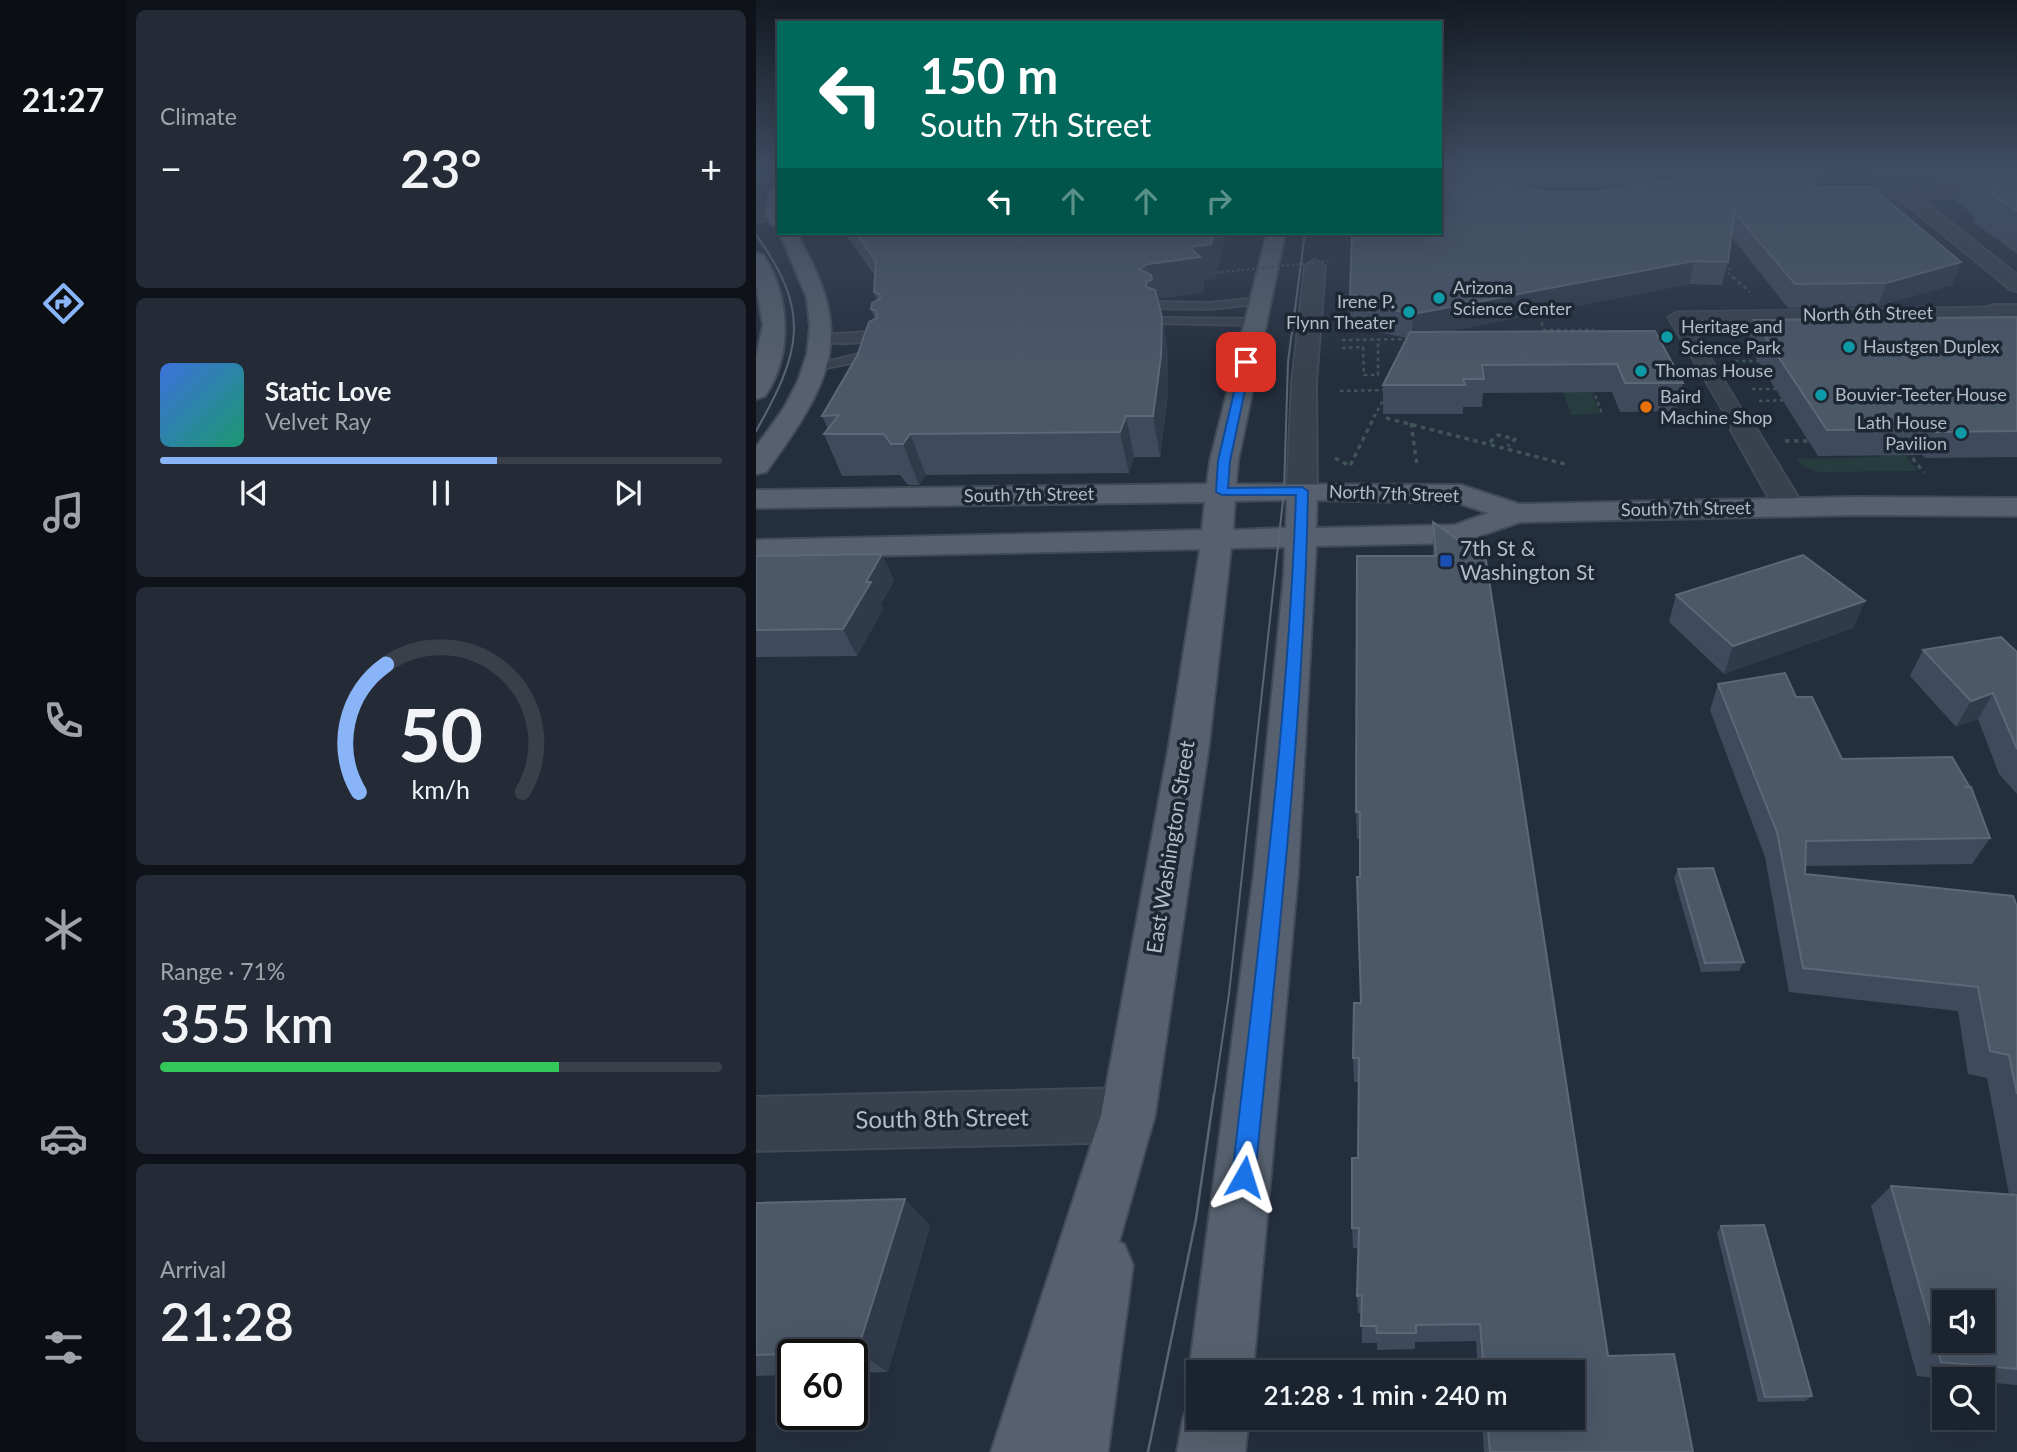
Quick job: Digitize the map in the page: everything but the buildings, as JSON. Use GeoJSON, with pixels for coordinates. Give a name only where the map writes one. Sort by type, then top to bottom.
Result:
{"type":"FeatureCollection","features":[{"type":"Feature","properties":{"kind":"main road"},"geometry":{"type":"LineString","coordinates":[[756,466],[789,424],[816,366],[822,337],[818,292],[805,261],[787,236]]}},
{"type":"Feature","properties":{"kind":"main road","name":"East Washington Street"},"geometry":{"type":"LineString","coordinates":[[1025,1452],[1128,1115],[1189,745],[1218,540],[1224,461],[1275,236]]}},
{"type":"Feature","properties":{"kind":"main road"},"geometry":{"type":"LineString","coordinates":[[756,259],[769,289],[775,328],[775,341],[756,391]]}},
{"type":"Feature","properties":{"kind":"main road","name":"South 7th Street"},"geometry":{"type":"LineString","coordinates":[[756,499],[1222,492],[1301,514]]}},
{"type":"Feature","properties":{"kind":"main road","name":"North 7th Street"},"geometry":{"type":"LineString","coordinates":[[1301,514],[1461,494],[1516,513]]}},
{"type":"Feature","properties":{"kind":"main road","name":"South 7th Street"},"geometry":{"type":"LineString","coordinates":[[1516,513],[1856,506],[2017,507]]}},
{"type":"Feature","properties":{"kind":"main road","name":"North 7th Street"},"geometry":{"type":"LineString","coordinates":[[1301,514],[1459,534],[1516,513]]}},
{"type":"Feature","properties":{"kind":"main road"},"geometry":{"type":"LineString","coordinates":[[756,549],[1218,540],[1301,514],[1276,873],[1223,1360]]}},
{"type":"Feature","properties":{"kind":"main road"},"geometry":{"type":"LineString","coordinates":[[1074,1452],[1128,1115]]}},
{"type":"Feature","properties":{"kind":"main road"},"geometry":{"type":"LineString","coordinates":[[1212,1452],[1215,1430]]}},
{"type":"Feature","properties":{"kind":"street"},"geometry":{"type":"LineString","coordinates":[[1961,236],[2008,270],[2017,285]]}},
{"type":"Feature","properties":{"kind":"street"},"geometry":{"type":"LineString","coordinates":[[1301,514],[1304,383],[1320,257]]}},
{"type":"Feature","properties":{"kind":"street","name":"North 6th Street"},"geometry":{"type":"LineString","coordinates":[[1744,430],[1677,317],[2006,312]]}},
{"type":"Feature","properties":{"kind":"street"},"geometry":{"type":"LineString","coordinates":[[1744,430],[1789,507]]}},
{"type":"Feature","properties":{"kind":"street","name":"South 8th Street"},"geometry":{"type":"LineString","coordinates":[[756,1124],[1128,1115]]}},
{"type":"Feature","properties":{"kind":"lane"},"geometry":{"type":"LineString","coordinates":[[1153,305],[1210,306],[1257,312]]}},
{"type":"Feature","properties":{"kind":"lane"},"geometry":{"type":"LineString","coordinates":[[1159,321],[1257,312]]}},
{"type":"Feature","properties":{"kind":"lane"},"geometry":{"type":"LineString","coordinates":[[822,337],[850,339],[887,334]]}},
{"type":"Feature","properties":{"kind":"lane"},"geometry":{"type":"LineString","coordinates":[[816,366],[884,352]]}},
{"type":"Feature","properties":{"kind":"path"},"geometry":{"type":"LineString","coordinates":[[1209,273],[1320,257]]}},
{"type":"Feature","properties":{"kind":"path"},"geometry":{"type":"LineString","coordinates":[[1731,269],[1726,270],[1756,297]]}},
{"type":"Feature","properties":{"kind":"path"},"geometry":{"type":"LineString","coordinates":[[1536,305],[1544,330],[1593,330],[1595,334],[1541,335]]}},
{"type":"Feature","properties":{"kind":"path"},"geometry":{"type":"LineString","coordinates":[[1342,348],[1363,347],[1364,375],[1378,375],[1378,339]]}},
{"type":"Feature","properties":{"kind":"path"},"geometry":{"type":"LineString","coordinates":[[1342,340],[1413,339],[1408,349]]}},
{"type":"Feature","properties":{"kind":"path"},"geometry":{"type":"LineString","coordinates":[[1720,345],[1750,349]]}},
{"type":"Feature","properties":{"kind":"path"},"geometry":{"type":"LineString","coordinates":[[1766,360],[1731,363],[1769,371]]}},
{"type":"Feature","properties":{"kind":"path"},"geometry":{"type":"LineString","coordinates":[[1339,458],[1350,466],[1393,380]]}},
{"type":"Feature","properties":{"kind":"path"},"geometry":{"type":"LineString","coordinates":[[1590,380],[1602,414]]}},
{"type":"Feature","properties":{"kind":"path"},"geometry":{"type":"LineString","coordinates":[[1747,389],[1788,388]]}},
{"type":"Feature","properties":{"kind":"path"},"geometry":{"type":"LineString","coordinates":[[1581,389],[1593,389]]}},
{"type":"Feature","properties":{"kind":"path"},"geometry":{"type":"LineString","coordinates":[[1340,391],[1388,390]]}},
{"type":"Feature","properties":{"kind":"path"},"geometry":{"type":"LineString","coordinates":[[1755,401],[1794,400]]}},
{"type":"Feature","properties":{"kind":"path"},"geometry":{"type":"LineString","coordinates":[[1673,402],[1701,402]]}},
{"type":"Feature","properties":{"kind":"path"},"geometry":{"type":"LineString","coordinates":[[1385,418],[1508,446],[1565,464]]}},
{"type":"Feature","properties":{"kind":"path"},"geometry":{"type":"LineString","coordinates":[[1411,423],[1417,466]]}},
{"type":"Feature","properties":{"kind":"path"},"geometry":{"type":"LineString","coordinates":[[1490,442],[1498,435],[1515,439],[1508,446]]}},
{"type":"Feature","properties":{"kind":"path"},"geometry":{"type":"LineString","coordinates":[[1781,442],[1808,441]]}},
{"type":"Feature","properties":{"kind":"path"},"geometry":{"type":"LineString","coordinates":[[1907,451],[1924,473]]}},
{"type":"Feature","properties":{"kind":"green space"},"geometry":{"type":"Polygon","coordinates":[[[1591,390],[1600,414],[1571,415],[1563,391],[1591,390]]]}},
{"type":"Feature","properties":{"kind":"green space"},"geometry":{"type":"Polygon","coordinates":[[[1902,451],[1918,471],[1819,472],[1804,467],[1797,459],[1874,457],[1902,451]]]}},
{"type":"Feature","properties":{"kind":"tram line"},"geometry":{"type":"LineString","coordinates":[[756,431],[783,378],[791,355],[794,332],[786,287],[757,236]]}},
{"type":"Feature","properties":{"kind":"tram line"},"geometry":{"type":"LineString","coordinates":[[1214,1096],[1229,994],[1284,491],[1288,362],[1305,236]]}},
{"type":"Feature","properties":{"kind":"tram line"},"geometry":{"type":"LineString","coordinates":[[1148,1452],[1196,1219],[1214,1094]]}},
{"type":"Feature","properties":{"kind":"place","name":"Arizona Science Center"},"geometry":{"type":"Point","coordinates":[1439,298]}},
{"type":"Feature","properties":{"kind":"place","name":"Irene P. Flynn Theater"},"geometry":{"type":"Point","coordinates":[1409,312]}},
{"type":"Feature","properties":{"kind":"place","name":"Heritage and Science Park"},"geometry":{"type":"Point","coordinates":[1667,337]}},
{"type":"Feature","properties":{"kind":"place","name":"Haustgen Duplex"},"geometry":{"type":"Point","coordinates":[1849,347]}},
{"type":"Feature","properties":{"kind":"place","name":"Thomas House"},"geometry":{"type":"Point","coordinates":[1641,371]}},
{"type":"Feature","properties":{"kind":"place","name":"Bouvier-Teeter House"},"geometry":{"type":"Point","coordinates":[1821,395]}},
{"type":"Feature","properties":{"kind":"place","name":"Baird Machine Shop"},"geometry":{"type":"Point","coordinates":[1646,407]}},
{"type":"Feature","properties":{"kind":"place","name":"Lath House Pavilion"},"geometry":{"type":"Point","coordinates":[1961,433]}},
{"type":"Feature","properties":{"kind":"place","name":"7th St & Washington St"},"geometry":{"type":"Point","coordinates":[1446,561]}},
{"type":"Feature","properties":{"kind":"route"},"geometry":{"type":"LineString","coordinates":[[1244,1177],[1276,873],[1300,575],[1302,491],[1222,492],[1224,461],[1246,362]]}}]}
